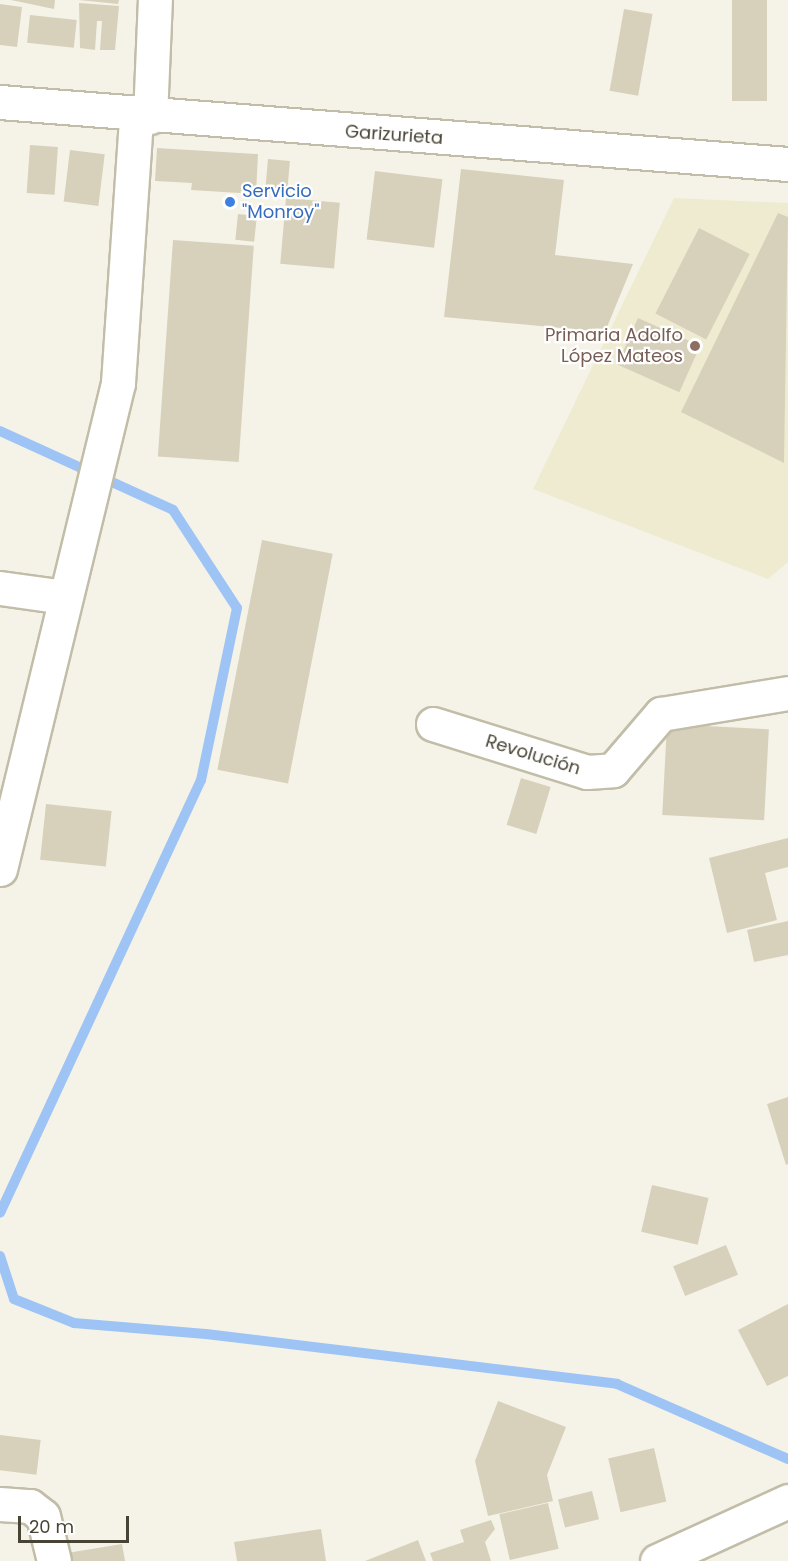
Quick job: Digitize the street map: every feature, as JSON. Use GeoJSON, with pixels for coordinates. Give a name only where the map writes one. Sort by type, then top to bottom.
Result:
{"type":"FeatureCollection","features":[{"type":"Feature","properties":{"kind":"street"},"geometry":{"type":"LineString","coordinates":[[0,869],[118,383],[155,0]]}},
{"type":"Feature","properties":{"kind":"street","name":"Garizurieta"},"geometry":{"type":"LineString","coordinates":[[0,102],[143,116],[788,164]]}},
{"type":"Feature","properties":{"kind":"street"},"geometry":{"type":"LineString","coordinates":[[0,588],[65,597]]}},
{"type":"Feature","properties":{"kind":"street","name":"Revolución"},"geometry":{"type":"LineString","coordinates":[[433,724],[587,772],[613,770],[661,714],[788,693]]}},
{"type":"Feature","properties":{"kind":"street"},"geometry":{"type":"LineString","coordinates":[[657,1561],[788,1501]]}},
{"type":"Feature","properties":{"kind":"street"},"geometry":{"type":"LineString","coordinates":[[0,1504],[30,1506],[43,1516],[54,1561]]}},
{"type":"Feature","properties":{"kind":"shaded area","name":"Primaria Adolfo López Mateos"},"geometry":{"type":"Polygon","coordinates":[[[674,198],[788,203],[788,562],[768,579],[533,489],[674,198]]]}},
{"type":"Feature","properties":{"kind":"building"},"geometry":{"type":"Polygon","coordinates":[[[11,0],[55,0],[54,9],[11,0]]]}},
{"type":"Feature","properties":{"kind":"building"},"geometry":{"type":"Polygon","coordinates":[[[79,0],[119,0],[118,4],[79,0]]]}},
{"type":"Feature","properties":{"kind":"building"},"geometry":{"type":"Polygon","coordinates":[[[732,0],[767,0],[767,101],[732,101],[732,0]]]}},
{"type":"Feature","properties":{"kind":"building"},"geometry":{"type":"Polygon","coordinates":[[[79,3],[119,6],[115,50],[100,50],[102,21],[97,21],[95,50],[80,48],[79,3]]]}},
{"type":"Feature","properties":{"kind":"building"},"geometry":{"type":"Polygon","coordinates":[[[0,4],[22,7],[17,47],[0,45],[0,4]]]}},
{"type":"Feature","properties":{"kind":"building"},"geometry":{"type":"Polygon","coordinates":[[[624,9],[653,14],[638,96],[610,91],[624,9]]]}},
{"type":"Feature","properties":{"kind":"building"},"geometry":{"type":"Polygon","coordinates":[[[30,15],[77,20],[74,48],[27,43],[30,15]]]}},
{"type":"Feature","properties":{"kind":"building"},"geometry":{"type":"Polygon","coordinates":[[[30,145],[58,147],[55,195],[27,193],[30,145]]]}},
{"type":"Feature","properties":{"kind":"building"},"geometry":{"type":"Polygon","coordinates":[[[157,148],[258,154],[256,194],[191,190],[192,183],[155,181],[157,148]]]}},
{"type":"Feature","properties":{"kind":"building"},"geometry":{"type":"Polygon","coordinates":[[[70,150],[105,154],[98,206],[64,202],[70,150]]]}},
{"type":"Feature","properties":{"kind":"building"},"geometry":{"type":"Polygon","coordinates":[[[268,159],[290,161],[287,193],[265,191],[268,159]]]}},
{"type":"Feature","properties":{"kind":"building"},"geometry":{"type":"Polygon","coordinates":[[[461,169],[564,180],[555,255],[633,264],[605,332],[444,317],[461,169]]]}},
{"type":"Feature","properties":{"kind":"building"},"geometry":{"type":"Polygon","coordinates":[[[375,171],[442,179],[434,248],[367,239],[375,171]]]}},
{"type":"Feature","properties":{"kind":"building"},"geometry":{"type":"Polygon","coordinates":[[[286,198],[340,203],[334,268],[280,264],[286,198]]]}},
{"type":"Feature","properties":{"kind":"building"},"geometry":{"type":"Polygon","coordinates":[[[778,213],[788,217],[784,463],[681,412],[778,213]]]}},
{"type":"Feature","properties":{"kind":"building"},"geometry":{"type":"Polygon","coordinates":[[[238,214],[257,216],[254,242],[235,240],[238,214]]]}},
{"type":"Feature","properties":{"kind":"building"},"geometry":{"type":"Polygon","coordinates":[[[699,228],[750,254],[706,339],[655,314],[699,228]]]}},
{"type":"Feature","properties":{"kind":"building"},"geometry":{"type":"Polygon","coordinates":[[[173,240],[254,246],[239,462],[158,456],[173,240]]]}},
{"type":"Feature","properties":{"kind":"building"},"geometry":{"type":"Polygon","coordinates":[[[638,318],[700,346],[679,392],[617,365],[638,318]]]}},
{"type":"Feature","properties":{"kind":"building"},"geometry":{"type":"Polygon","coordinates":[[[262,540],[333,554],[288,783],[217,770],[262,540]]]}},
{"type":"Feature","properties":{"kind":"building"},"geometry":{"type":"Polygon","coordinates":[[[667,724],[769,729],[764,820],[662,815],[667,724]]]}},
{"type":"Feature","properties":{"kind":"building"},"geometry":{"type":"Polygon","coordinates":[[[521,778],[551,787],[536,834],[507,825],[521,778]]]}},
{"type":"Feature","properties":{"kind":"building"},"geometry":{"type":"Polygon","coordinates":[[[46,804],[112,811],[106,867],[40,860],[46,804]]]}},
{"type":"Feature","properties":{"kind":"building"},"geometry":{"type":"Polygon","coordinates":[[[788,838],[788,867],[765,873],[777,920],[727,933],[709,858],[788,838]]]}},
{"type":"Feature","properties":{"kind":"building"},"geometry":{"type":"Polygon","coordinates":[[[788,921],[788,955],[754,962],[747,930],[788,921]]]}},
{"type":"Feature","properties":{"kind":"building"},"geometry":{"type":"Polygon","coordinates":[[[788,1097],[788,1164],[786,1165],[767,1104],[788,1097]]]}},
{"type":"Feature","properties":{"kind":"building"},"geometry":{"type":"Polygon","coordinates":[[[652,1185],[709,1198],[698,1245],[641,1232],[652,1185]]]}},
{"type":"Feature","properties":{"kind":"building"},"geometry":{"type":"Polygon","coordinates":[[[726,1245],[738,1275],[685,1296],[673,1266],[726,1245]]]}},
{"type":"Feature","properties":{"kind":"building"},"geometry":{"type":"Polygon","coordinates":[[[788,1304],[788,1376],[767,1386],[738,1330],[788,1304]]]}},
{"type":"Feature","properties":{"kind":"building"},"geometry":{"type":"Polygon","coordinates":[[[498,1401],[566,1427],[547,1475],[553,1501],[488,1516],[475,1461],[498,1401]]]}},
{"type":"Feature","properties":{"kind":"building"},"geometry":{"type":"Polygon","coordinates":[[[0,1435],[41,1440],[36,1475],[0,1470],[0,1435]]]}},
{"type":"Feature","properties":{"kind":"building"},"geometry":{"type":"Polygon","coordinates":[[[654,1448],[666,1502],[621,1512],[608,1459],[654,1448]]]}},
{"type":"Feature","properties":{"kind":"building"},"geometry":{"type":"Polygon","coordinates":[[[592,1491],[599,1519],[565,1528],[558,1499],[592,1491]]]}},
{"type":"Feature","properties":{"kind":"building"},"geometry":{"type":"Polygon","coordinates":[[[548,1503],[559,1549],[510,1560],[499,1514],[548,1503]]]}},
{"type":"Feature","properties":{"kind":"building"},"geometry":{"type":"Polygon","coordinates":[[[491,1520],[495,1529],[485,1542],[491,1561],[433,1561],[430,1553],[464,1542],[460,1530],[491,1520]]]}},
{"type":"Feature","properties":{"kind":"building"},"geometry":{"type":"Polygon","coordinates":[[[321,1529],[326,1561],[237,1561],[234,1542],[321,1529]]]}},
{"type":"Feature","properties":{"kind":"building"},"geometry":{"type":"Polygon","coordinates":[[[418,1540],[426,1561],[365,1561],[418,1540]]]}},
{"type":"Feature","properties":{"kind":"building"},"geometry":{"type":"Polygon","coordinates":[[[122,1544],[125,1561],[69,1561],[67,1553],[122,1544]]]}},
{"type":"Feature","properties":{"kind":"waterway"},"geometry":{"type":"LineString","coordinates":[[0,431],[173,510],[237,608],[201,780],[0,1213]]}},
{"type":"Feature","properties":{"kind":"waterway"},"geometry":{"type":"LineString","coordinates":[[0,1256],[14,1299],[74,1323],[206,1334],[617,1384],[788,1459]]}},
{"type":"Feature","properties":{"kind":"place","name":"Servicio \"Monroy\""},"geometry":{"type":"Point","coordinates":[230,202]}},
{"type":"Feature","properties":{"kind":"place","name":"Primaria Adolfo López Mateos"},"geometry":{"type":"Point","coordinates":[695,346]}}]}
